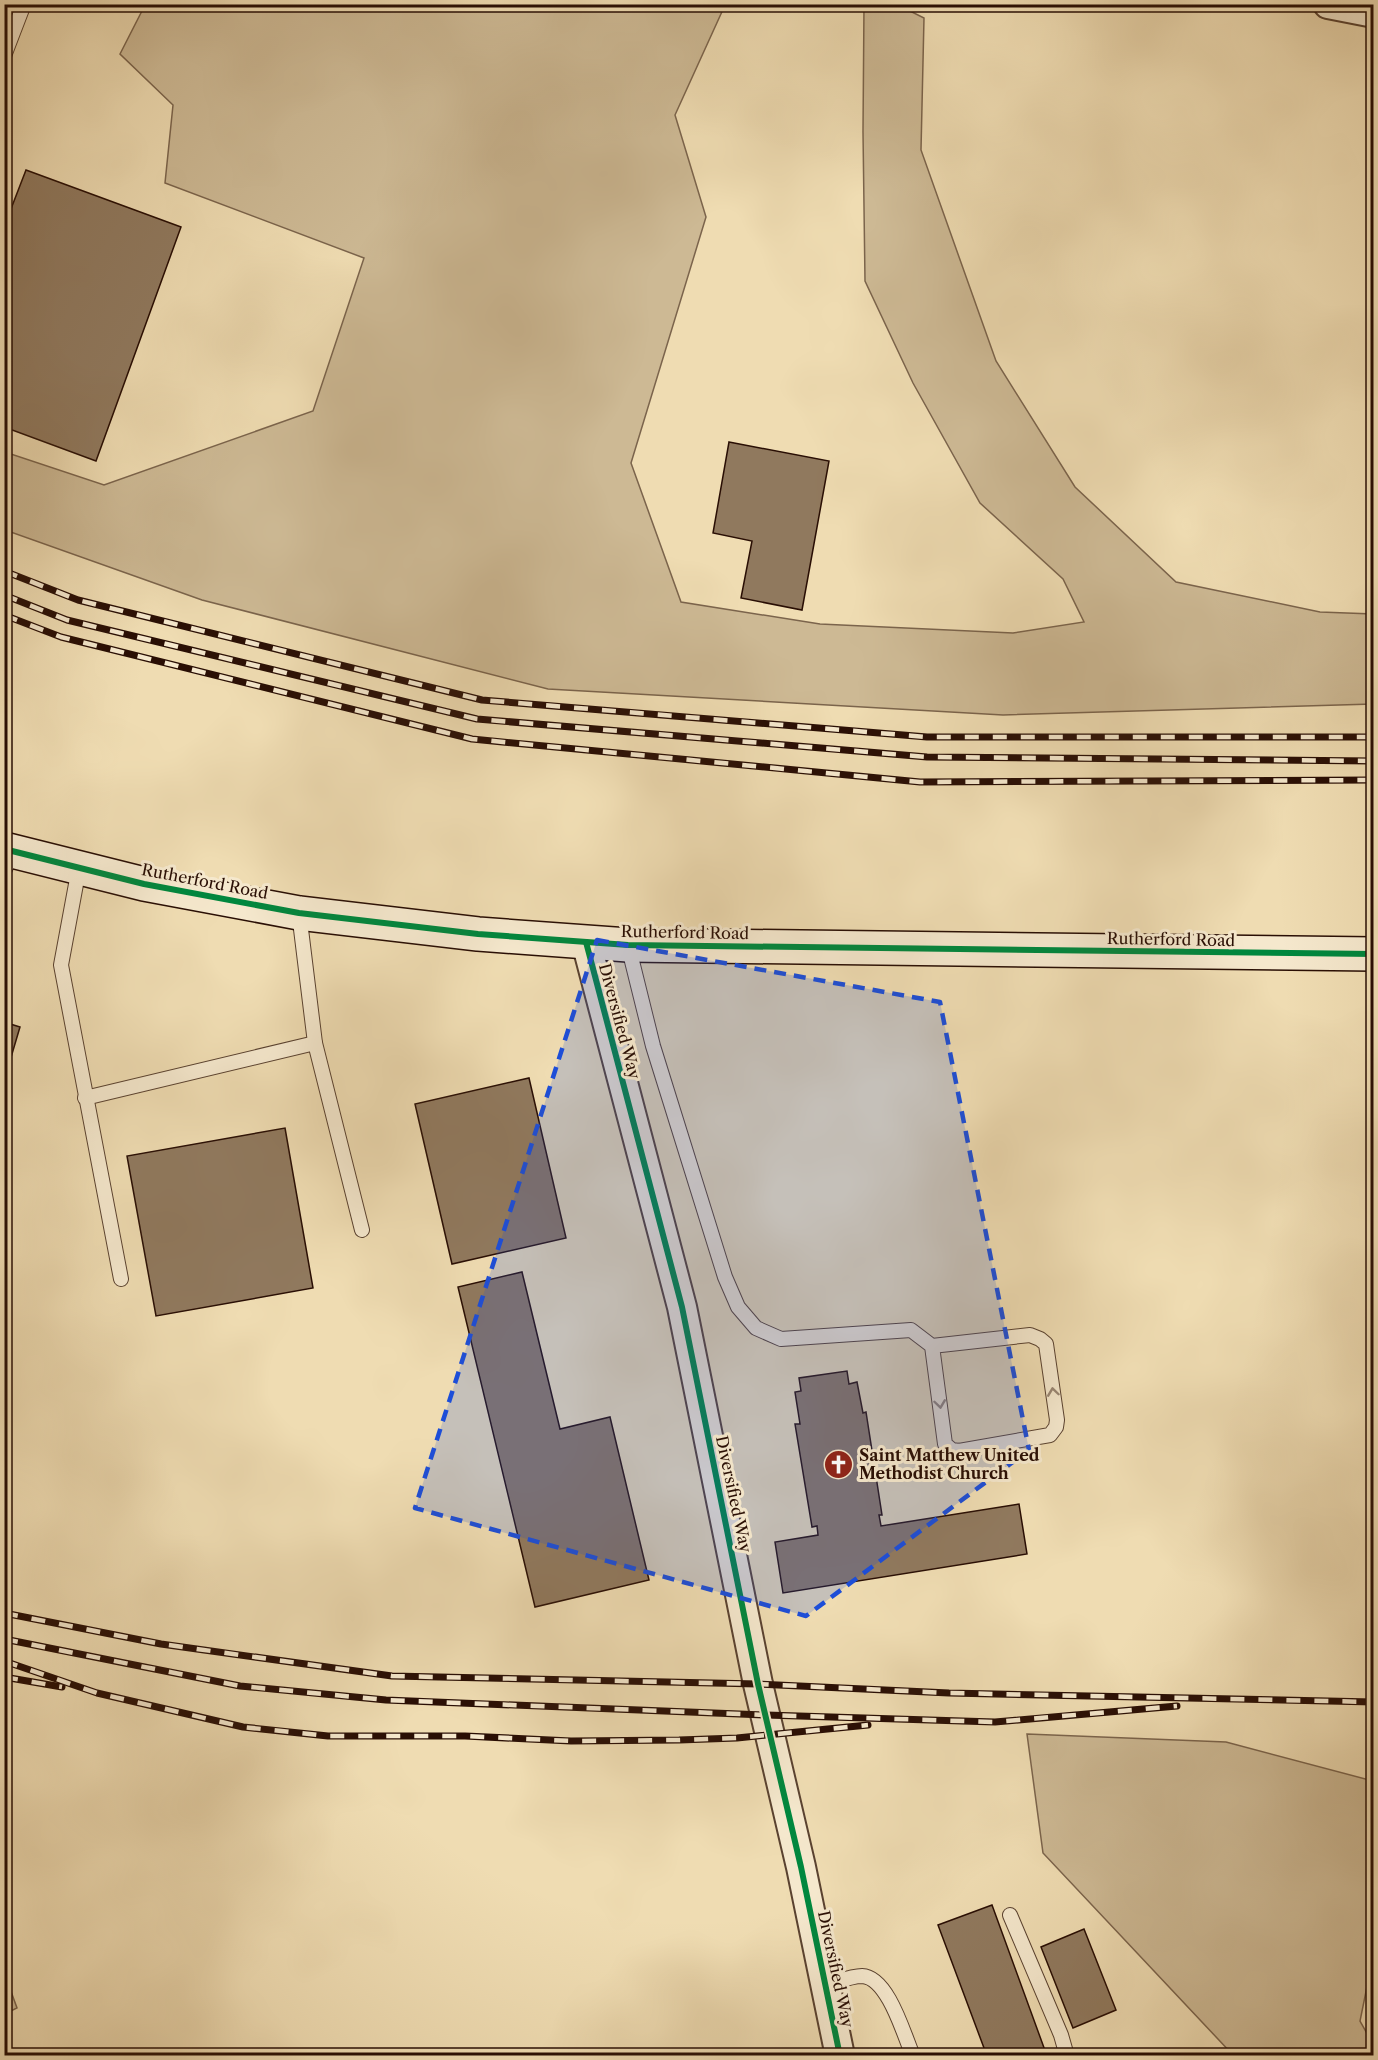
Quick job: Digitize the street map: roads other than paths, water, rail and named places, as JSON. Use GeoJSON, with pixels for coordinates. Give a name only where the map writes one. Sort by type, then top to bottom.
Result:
{"type":"FeatureCollection","features":[{"type":"Feature","properties":{"kind":"street"},"geometry":{"type":"LineString","coordinates":[[1328,4],[1374,13]]}},
{"type":"Feature","properties":{"kind":"street","name":"Rutherford Road"},"geometry":{"type":"LineString","coordinates":[[7,857],[79,868],[144,884],[298,913],[478,934],[628,945],[1374,954]]}},
{"type":"Feature","properties":{"kind":"street","name":"Diversified Way"},"geometry":{"type":"LineString","coordinates":[[586,942],[682,1307],[759,1684],[801,1867],[840,2055]]}},
{"type":"Feature","properties":{"kind":"lane"},"geometry":{"type":"LineString","coordinates":[[4,56],[24,4]]}},
{"type":"Feature","properties":{"kind":"lane"},"geometry":{"type":"LineString","coordinates":[[79,868],[61,966],[121,1279]]}},
{"type":"Feature","properties":{"kind":"lane"},"geometry":{"type":"LineString","coordinates":[[298,913],[315,1043],[362,1230]]}},
{"type":"Feature","properties":{"kind":"lane"},"geometry":{"type":"LineString","coordinates":[[628,945],[653,1046],[725,1277],[738,1307],[756,1328],[781,1339],[911,1330],[932,1346],[1030,1335],[1046,1344],[1057,1420],[1056,1427],[1050,1435],[959,1451],[952,1450],[945,1444],[932,1346]]}},
{"type":"Feature","properties":{"kind":"lane"},"geometry":{"type":"LineString","coordinates":[[85,1098],[315,1043]]}},
{"type":"Feature","properties":{"kind":"lane"},"geometry":{"type":"LineString","coordinates":[[1010,1915],[1061,2035],[1067,2055]]}},
{"type":"Feature","properties":{"kind":"lane"},"geometry":{"type":"LineString","coordinates":[[826,1985],[861,1976],[872,1978],[880,1985],[890,2001],[913,2055]]}},
{"type":"Feature","properties":{"kind":"railway"},"geometry":{"type":"LineString","coordinates":[[4,571],[78,600],[482,700],[927,737],[1374,737]]}},
{"type":"Feature","properties":{"kind":"railway"},"geometry":{"type":"LineString","coordinates":[[4,595],[67,620],[477,719],[927,757],[1374,761]]}},
{"type":"Feature","properties":{"kind":"railway"},"geometry":{"type":"LineString","coordinates":[[4,615],[61,637],[472,739],[920,782],[1374,780]]}},
{"type":"Feature","properties":{"kind":"railway"},"geometry":{"type":"LineString","coordinates":[[4,1613],[161,1644],[392,1676],[758,1684],[949,1693],[1374,1702]]}},
{"type":"Feature","properties":{"kind":"railway"},"geometry":{"type":"LineString","coordinates":[[4,1639],[240,1686],[386,1700],[995,1722],[1177,1706]]}},
{"type":"Feature","properties":{"kind":"railway"},"geometry":{"type":"LineString","coordinates":[[4,1661],[97,1693],[243,1727],[328,1736],[465,1736],[571,1741],[679,1740],[737,1738],[868,1725]]}},
{"type":"Feature","properties":{"kind":"railway"},"geometry":{"type":"LineString","coordinates":[[4,1677],[62,1687]]}},
{"type":"Feature","properties":{"kind":"place","name":"Saint Matthew United Methodist Church"},"geometry":{"type":"Point","coordinates":[838,1464]}}]}
